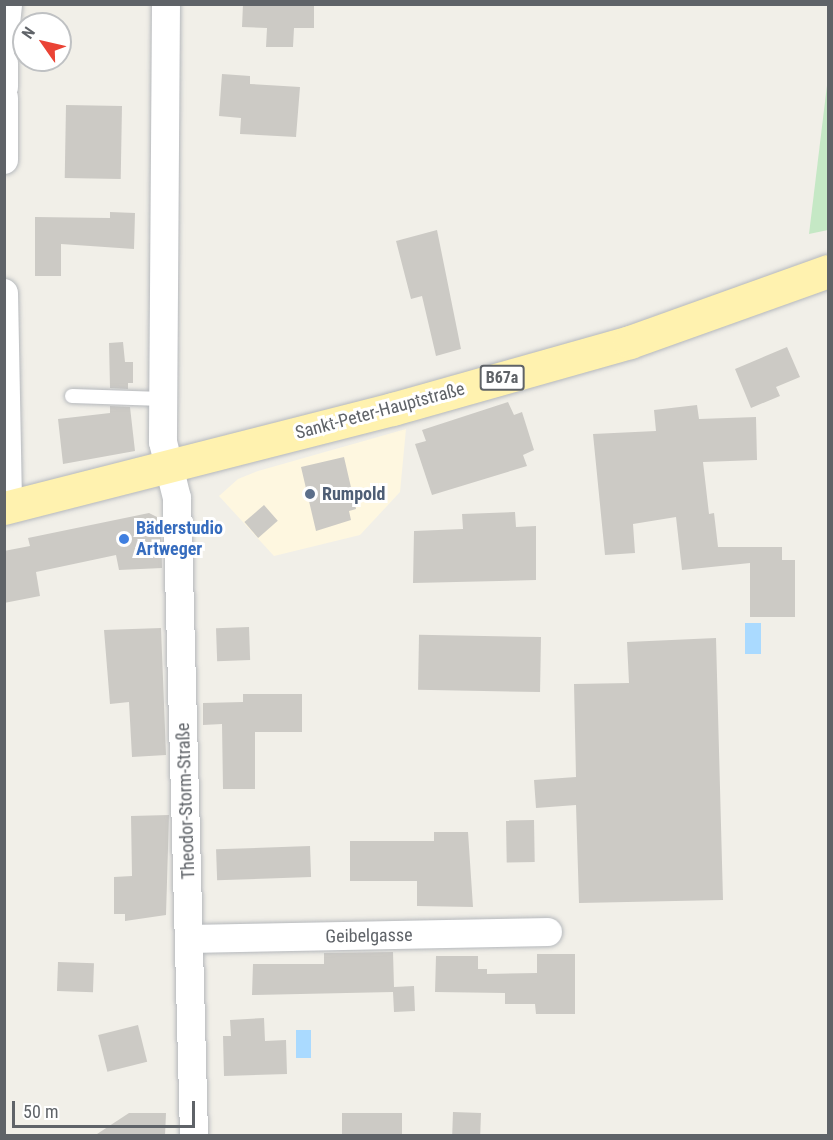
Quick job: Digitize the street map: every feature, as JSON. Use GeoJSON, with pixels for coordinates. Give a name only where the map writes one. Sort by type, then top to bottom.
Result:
{"type":"FeatureCollection","features":[{"type":"Feature","properties":{"kind":"main road","name":"Sankt-Peter-Hauptstraße"},"geometry":{"type":"LineString","coordinates":[[7,508],[170,468],[630,342],[828,271]]}},
{"type":"Feature","properties":{"kind":"street"},"geometry":{"type":"LineString","coordinates":[[4,43],[8,4]]}},
{"type":"Feature","properties":{"kind":"street"},"geometry":{"type":"LineString","coordinates":[[166,4],[163,399],[170,468]]}},
{"type":"Feature","properties":{"kind":"street"},"geometry":{"type":"LineString","coordinates":[[4,63],[4,87]]}},
{"type":"Feature","properties":{"kind":"street"},"geometry":{"type":"LineString","coordinates":[[4,98],[4,160]]}},
{"type":"Feature","properties":{"kind":"street"},"geometry":{"type":"LineString","coordinates":[[4,293],[7,508]]}},
{"type":"Feature","properties":{"kind":"street","name":"Theodor-Storm-Straße"},"geometry":{"type":"LineString","coordinates":[[170,468],[177,498],[194,1136]]}},
{"type":"Feature","properties":{"kind":"street","name":"Geibelgasse"},"geometry":{"type":"LineString","coordinates":[[190,939],[549,932]]}},
{"type":"Feature","properties":{"kind":"lane"},"geometry":{"type":"LineString","coordinates":[[72,396],[163,399]]}},
{"type":"Feature","properties":{"kind":"shaded area","name":"Rumpold"},"geometry":{"type":"Polygon","coordinates":[[[406,429],[400,492],[360,535],[274,556],[219,496],[238,479],[258,471],[406,429]]]}},
{"type":"Feature","properties":{"kind":"green space"},"geometry":{"type":"Polygon","coordinates":[[[828,77],[828,230],[809,234],[828,77]]]}},
{"type":"Feature","properties":{"kind":"water"},"geometry":{"type":"Polygon","coordinates":[[[745,623],[761,623],[761,654],[745,654],[745,623]]]}},
{"type":"Feature","properties":{"kind":"water"},"geometry":{"type":"Polygon","coordinates":[[[296,1030],[311,1030],[311,1058],[296,1058],[296,1030]]]}},
{"type":"Feature","properties":{"kind":"building"},"geometry":{"type":"Polygon","coordinates":[[[243,4],[314,4],[314,28],[294,28],[293,47],[266,47],[267,28],[242,27],[243,4]]]}},
{"type":"Feature","properties":{"kind":"building"},"geometry":{"type":"Polygon","coordinates":[[[222,74],[250,76],[250,84],[300,87],[296,137],[240,134],[241,118],[219,116],[222,74]]]}},
{"type":"Feature","properties":{"kind":"building"},"geometry":{"type":"Polygon","coordinates":[[[66,105],[122,106],[121,179],[65,178],[66,105]]]}},
{"type":"Feature","properties":{"kind":"building"},"geometry":{"type":"Polygon","coordinates":[[[110,212],[135,213],[134,249],[61,244],[61,276],[35,276],[35,217],[110,218],[110,212]]]}},
{"type":"Feature","properties":{"kind":"building"},"geometry":{"type":"Polygon","coordinates":[[[437,230],[461,349],[436,356],[422,296],[411,299],[396,241],[437,230]]]}},
{"type":"Feature","properties":{"kind":"building"},"geometry":{"type":"Polygon","coordinates":[[[123,342],[125,362],[133,362],[133,383],[128,383],[128,389],[110,388],[109,343],[123,342]]]}},
{"type":"Feature","properties":{"kind":"building"},"geometry":{"type":"Polygon","coordinates":[[[787,347],[800,377],[776,387],[780,396],[751,408],[735,369],[787,347]]]}},
{"type":"Feature","properties":{"kind":"building"},"geometry":{"type":"Polygon","coordinates":[[[508,402],[514,415],[522,412],[534,450],[523,455],[527,466],[432,495],[415,444],[426,441],[422,430],[508,402]]]}},
{"type":"Feature","properties":{"kind":"building"},"geometry":{"type":"Polygon","coordinates":[[[697,405],[699,419],[756,417],[757,460],[703,462],[709,514],[714,513],[718,547],[782,547],[782,560],[795,560],[795,617],[750,617],[750,563],[682,570],[676,517],[633,524],[635,553],[605,555],[593,434],[656,431],[654,410],[697,405]]]}},
{"type":"Feature","properties":{"kind":"building"},"geometry":{"type":"Polygon","coordinates":[[[110,406],[130,407],[135,451],[63,464],[58,419],[110,413],[110,406]]]}},
{"type":"Feature","properties":{"kind":"building"},"geometry":{"type":"Polygon","coordinates":[[[344,457],[356,509],[349,511],[351,520],[316,531],[301,467],[344,457]]]}},
{"type":"Feature","properties":{"kind":"building"},"geometry":{"type":"Polygon","coordinates":[[[264,505],[278,521],[258,538],[244,522],[264,505]]]}},
{"type":"Feature","properties":{"kind":"building"},"geometry":{"type":"Polygon","coordinates":[[[515,512],[516,527],[536,526],[536,580],[413,583],[414,531],[463,529],[462,514],[515,512]]]}},
{"type":"Feature","properties":{"kind":"building"},"geometry":{"type":"Polygon","coordinates":[[[149,513],[161,519],[162,568],[119,570],[116,555],[36,572],[40,596],[4,603],[4,551],[30,546],[28,538],[149,513]]]}},
{"type":"Feature","properties":{"kind":"building"},"geometry":{"type":"Polygon","coordinates":[[[249,627],[250,660],[217,661],[216,628],[249,627]]]}},
{"type":"Feature","properties":{"kind":"building"},"geometry":{"type":"Polygon","coordinates":[[[161,628],[166,755],[132,757],[129,702],[110,704],[104,630],[161,628]]]}},
{"type":"Feature","properties":{"kind":"building"},"geometry":{"type":"Polygon","coordinates":[[[419,635],[541,637],[540,692],[418,690],[419,635]]]}},
{"type":"Feature","properties":{"kind":"building"},"geometry":{"type":"Polygon","coordinates":[[[716,638],[723,900],[579,903],[576,805],[536,808],[534,780],[576,777],[574,684],[629,683],[627,642],[716,638]]]}},
{"type":"Feature","properties":{"kind":"building"},"geometry":{"type":"Polygon","coordinates":[[[243,694],[302,694],[302,732],[255,732],[255,789],[223,789],[222,724],[203,725],[203,703],[243,702],[243,694]]]}},
{"type":"Feature","properties":{"kind":"building"},"geometry":{"type":"Polygon","coordinates":[[[169,815],[166,915],[125,921],[125,914],[114,914],[114,877],[132,876],[131,816],[169,815]]]}},
{"type":"Feature","properties":{"kind":"building"},"geometry":{"type":"Polygon","coordinates":[[[506,820],[534,820],[535,862],[507,862],[506,820]]]}},
{"type":"Feature","properties":{"kind":"building"},"geometry":{"type":"Polygon","coordinates":[[[434,832],[468,832],[473,907],[417,906],[417,881],[350,881],[350,841],[434,841],[434,832]]]}},
{"type":"Feature","properties":{"kind":"building"},"geometry":{"type":"Polygon","coordinates":[[[310,846],[311,877],[217,880],[216,849],[310,846]]]}},
{"type":"Feature","properties":{"kind":"building"},"geometry":{"type":"Polygon","coordinates":[[[393,952],[394,987],[414,986],[415,1011],[394,1012],[393,992],[252,995],[253,964],[324,964],[324,953],[393,952]]]}},
{"type":"Feature","properties":{"kind":"building"},"geometry":{"type":"Polygon","coordinates":[[[537,954],[575,954],[575,1014],[536,1014],[535,1004],[505,1004],[505,993],[435,992],[436,956],[478,956],[478,969],[487,969],[487,974],[537,973],[537,954]]]}},
{"type":"Feature","properties":{"kind":"building"},"geometry":{"type":"Polygon","coordinates":[[[58,962],[94,963],[93,992],[57,991],[58,962]]]}},
{"type":"Feature","properties":{"kind":"building"},"geometry":{"type":"Polygon","coordinates":[[[264,1018],[265,1041],[286,1040],[287,1074],[224,1076],[223,1036],[231,1036],[230,1020],[264,1018]]]}},
{"type":"Feature","properties":{"kind":"building"},"geometry":{"type":"Polygon","coordinates":[[[138,1025],[147,1062],[107,1072],[98,1035],[138,1025]]]}},
{"type":"Feature","properties":{"kind":"building"},"geometry":{"type":"Polygon","coordinates":[[[453,1112],[481,1113],[480,1136],[452,1136],[453,1112]]]}},
{"type":"Feature","properties":{"kind":"building"},"geometry":{"type":"Polygon","coordinates":[[[129,1113],[166,1113],[165,1136],[94,1136],[129,1113]]]}},
{"type":"Feature","properties":{"kind":"building"},"geometry":{"type":"Polygon","coordinates":[[[342,1113],[402,1113],[402,1136],[342,1136],[342,1113]]]}},
{"type":"Feature","properties":{"kind":"place","name":"Rumpold"},"geometry":{"type":"Point","coordinates":[310,494]}},
{"type":"Feature","properties":{"kind":"place","name":"Bäderstudio Artweger"},"geometry":{"type":"Point","coordinates":[124,539]}}]}
